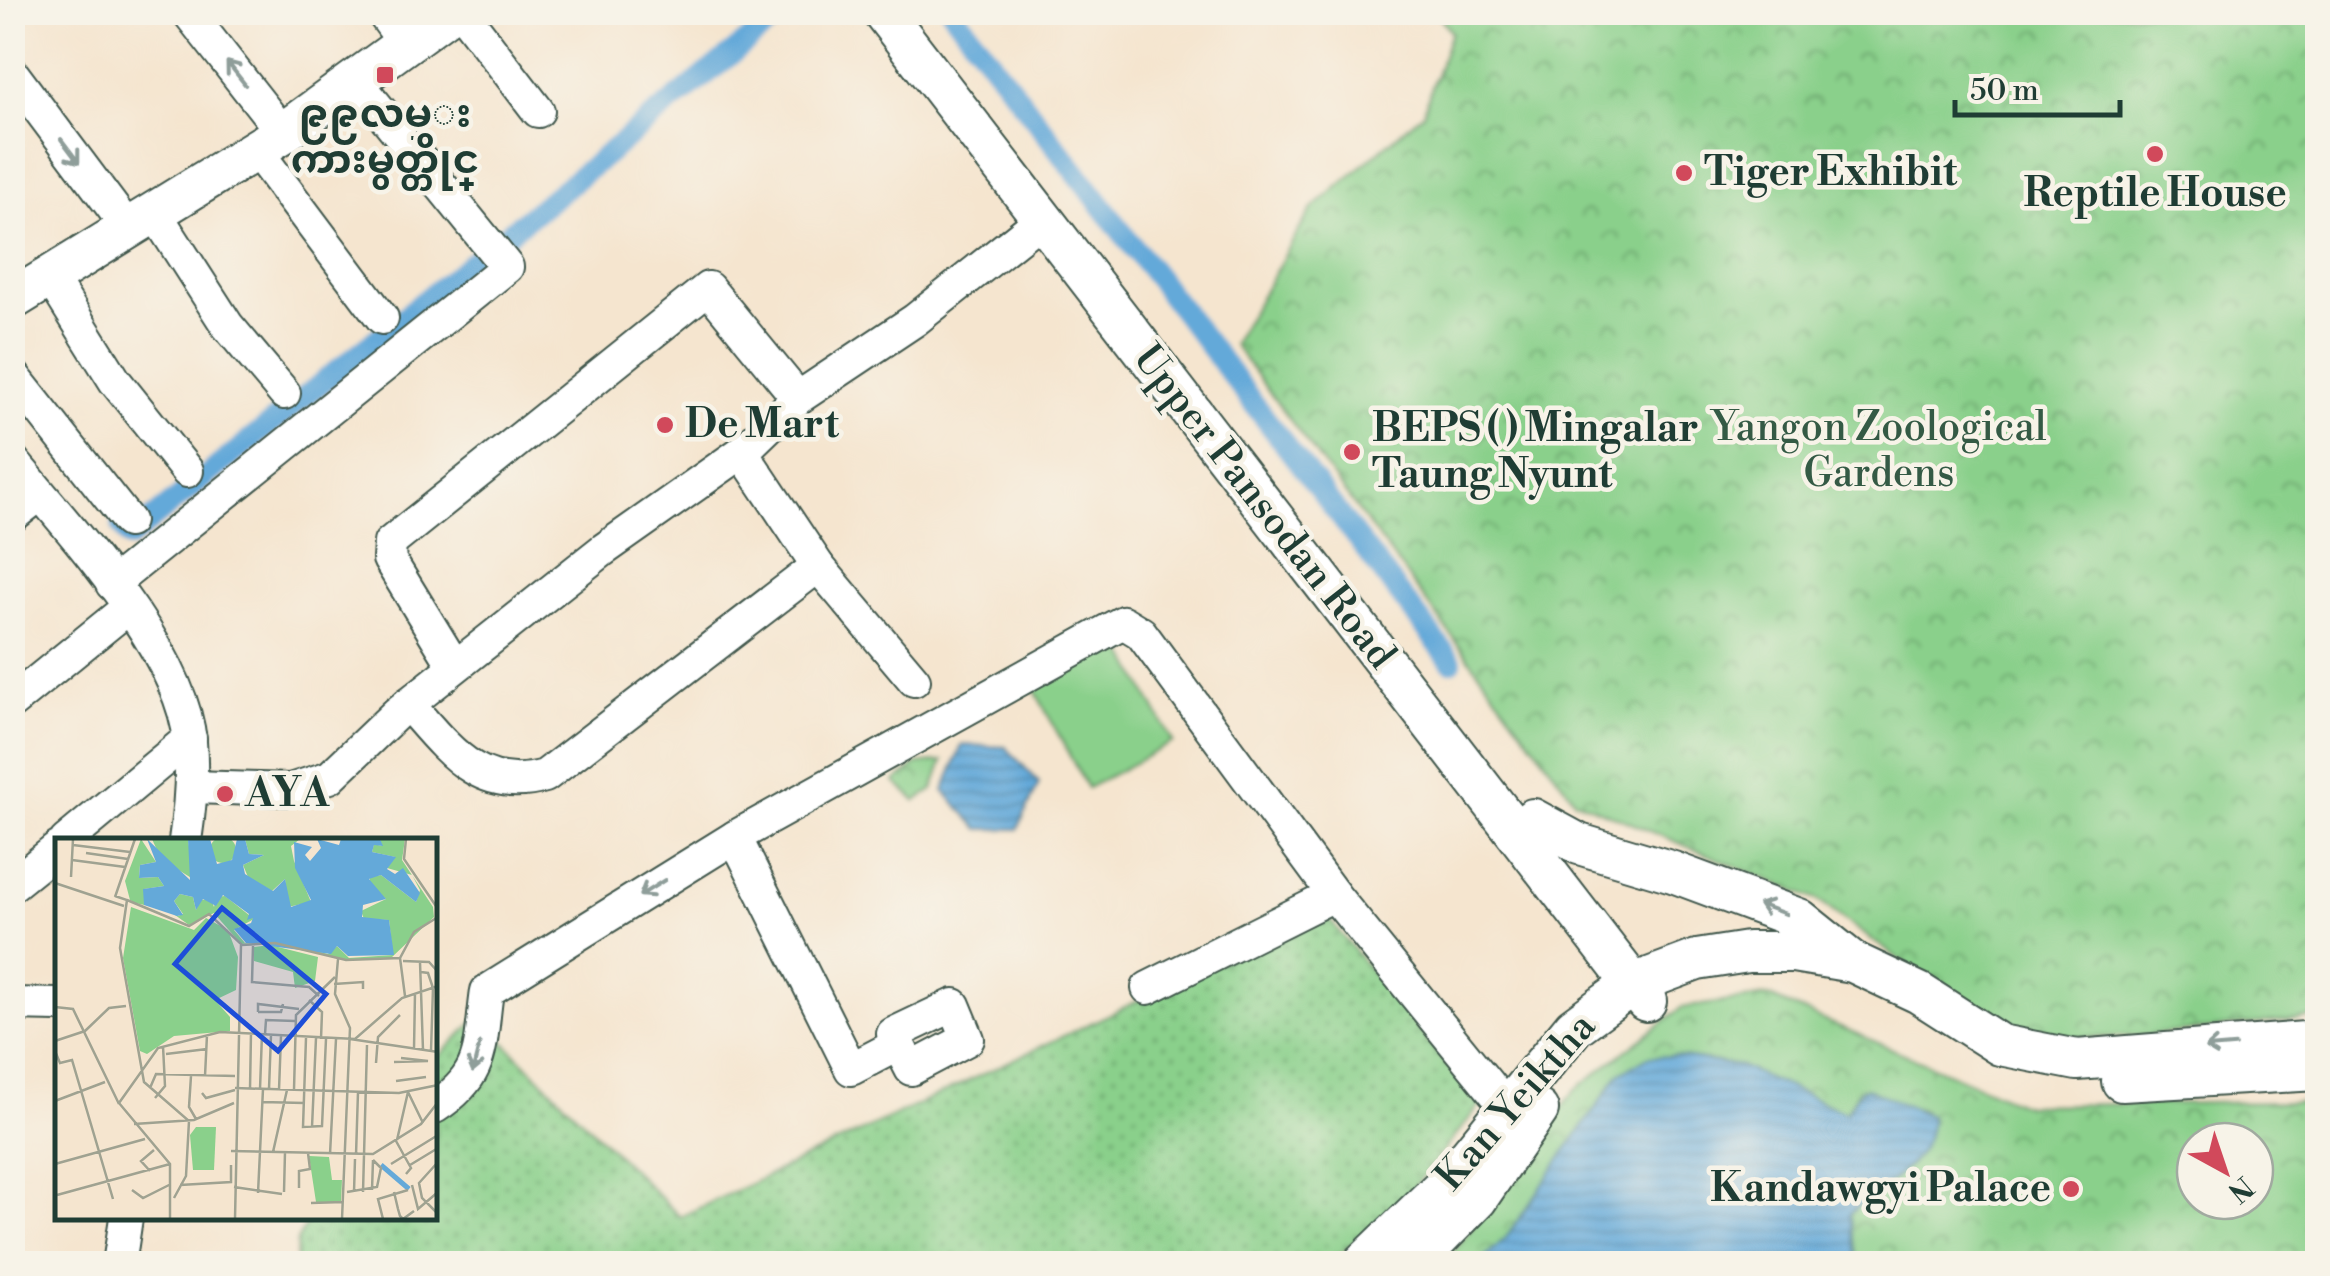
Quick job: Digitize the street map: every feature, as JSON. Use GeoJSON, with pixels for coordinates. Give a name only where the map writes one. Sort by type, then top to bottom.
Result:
{"type":"FeatureCollection","features":[{"type":"Feature","properties":{"kind":"main road"},"geometry":{"type":"LineString","coordinates":[[12,300],[270,141],[357,82],[449,12]]}},
{"type":"Feature","properties":{"kind":"main road","name":"Upper Pansodan Road"},"geometry":{"type":"LineString","coordinates":[[883,12],[916,30],[1267,493],[1651,987]]}},
{"type":"Feature","properties":{"kind":"main road","name":"Upper Pansodan Road"},"geometry":{"type":"LineString","coordinates":[[1463,746],[1533,819],[1651,987]]}},
{"type":"Feature","properties":{"kind":"main road"},"geometry":{"type":"LineString","coordinates":[[1533,819],[1579,844],[1673,872],[1799,919],[1853,962]]}},
{"type":"Feature","properties":{"kind":"main road","name":"Kan Yeiktha"},"geometry":{"type":"LineString","coordinates":[[1363,1264],[1446,1184],[1574,1028],[1651,987],[1748,952],[1793,952],[1853,962],[1914,1005],[2000,1045],[2076,1060],[2318,1041]]}},
{"type":"Feature","properties":{"kind":"main road"},"geometry":{"type":"LineString","coordinates":[[1413,1264],[1477,1199],[1587,1047],[1651,987],[1785,976],[1838,983],[1914,1005],[1978,1058],[2023,1077],[2127,1082],[2318,1070]]}},
{"type":"Feature","properties":{"kind":"street"},"geometry":{"type":"LineString","coordinates":[[188,12],[382,318]]}},
{"type":"Feature","properties":{"kind":"street"},"geometry":{"type":"LineString","coordinates":[[382,12],[406,45]]}},
{"type":"Feature","properties":{"kind":"street"},"geometry":{"type":"LineString","coordinates":[[462,12],[538,110]]}},
{"type":"Feature","properties":{"kind":"street"},"geometry":{"type":"LineString","coordinates":[[12,73],[284,392]]}},
{"type":"Feature","properties":{"kind":"street"},"geometry":{"type":"LineString","coordinates":[[12,702],[121,595],[507,267],[357,82]]}},
{"type":"Feature","properties":{"kind":"street"},"geometry":{"type":"LineString","coordinates":[[191,787],[290,790],[330,777],[408,704],[603,550],[742,452],[798,398],[915,320],[1052,213]]}},
{"type":"Feature","properties":{"kind":"street"},"geometry":{"type":"LineString","coordinates":[[50,278],[115,381],[187,472]]}},
{"type":"Feature","properties":{"kind":"street"},"geometry":{"type":"LineString","coordinates":[[455,666],[388,559],[390,543],[692,300],[708,288],[798,398]]}},
{"type":"Feature","properties":{"kind":"street"},"geometry":{"type":"LineString","coordinates":[[12,374],[128,521]]}},
{"type":"Feature","properties":{"kind":"street"},"geometry":{"type":"LineString","coordinates":[[742,452],[818,566],[914,680]]}},
{"type":"Feature","properties":{"kind":"street"},"geometry":{"type":"LineString","coordinates":[[12,460],[121,595],[170,676],[190,738],[191,787],[185,838]]}},
{"type":"Feature","properties":{"kind":"street"},"geometry":{"type":"LineString","coordinates":[[12,516],[40,494]]}},
{"type":"Feature","properties":{"kind":"street"},"geometry":{"type":"LineString","coordinates":[[408,704],[453,754],[479,772],[504,782],[545,776],[818,566]]}},
{"type":"Feature","properties":{"kind":"street"},"geometry":{"type":"LineString","coordinates":[[438,1106],[462,1090],[474,1072],[486,991],[735,837],[1122,622],[1141,633],[1334,895],[1508,1109]]}},
{"type":"Feature","properties":{"kind":"street"},"geometry":{"type":"LineString","coordinates":[[70,838],[190,738]]}},
{"type":"Feature","properties":{"kind":"street"},"geometry":{"type":"LineString","coordinates":[[735,837],[850,1069],[898,1044]]}},
{"type":"Feature","properties":{"kind":"street"},"geometry":{"type":"LineString","coordinates":[[12,886],[55,850]]}},
{"type":"Feature","properties":{"kind":"street"},"geometry":{"type":"LineString","coordinates":[[1148,988],[1334,895]]}},
{"type":"Feature","properties":{"kind":"street"},"geometry":{"type":"LineString","coordinates":[[12,1004],[55,1005]]}},
{"type":"Feature","properties":{"kind":"street"},"geometry":{"type":"LineString","coordinates":[[119,1264],[126,1221]]}},
{"type":"Feature","properties":{"kind":"green space","name":"Yangon Zoological Gardens"},"geometry":{"type":"Polygon","coordinates":[[[1437,13],[2317,13],[2317,1017],[2140,1036],[2077,1038],[2009,1031],[1947,994],[1817,900],[1575,800],[1233,344],[1311,210],[1423,113],[1451,32],[1437,13]]]}},
{"type":"Feature","properties":{"kind":"green space"},"geometry":{"type":"Polygon","coordinates":[[[1118,640],[1173,742],[1087,788],[1032,685],[1118,640]]]}},
{"type":"Feature","properties":{"kind":"green space"},"geometry":{"type":"Polygon","coordinates":[[[943,761],[933,790],[916,801],[895,782],[917,764],[943,761]]]}},
{"type":"Feature","properties":{"kind":"green space"},"geometry":{"type":"Polygon","coordinates":[[[1324,913],[1480,1105],[1401,1204],[1329,1263],[296,1264],[297,1241],[308,1221],[438,1221],[438,1057],[479,1017],[680,1217],[1324,913]]]}},
{"type":"Feature","properties":{"kind":"green space"},"geometry":{"type":"Polygon","coordinates":[[[1767,996],[2025,1105],[2317,1102],[2317,1263],[1858,1263],[1849,1214],[1869,1197],[1932,1121],[1923,1110],[1855,1097],[1846,1113],[1740,1066],[1675,1056],[1619,1074],[1506,1239],[1478,1263],[1438,1264],[1455,1250],[1575,1090],[1681,1008],[1767,996]]]}},
{"type":"Feature","properties":{"kind":"water"},"geometry":{"type":"Polygon","coordinates":[[[962,745],[1006,747],[1039,783],[1018,829],[979,829],[944,791],[962,745]]]}},
{"type":"Feature","properties":{"kind":"water"},"geometry":{"type":"Polygon","coordinates":[[[1675,1056],[1740,1066],[1846,1113],[1860,1090],[1867,1088],[1930,1116],[1929,1132],[1914,1160],[1849,1214],[1858,1263],[1478,1263],[1506,1238],[1619,1074],[1648,1057],[1675,1056]]]}},
{"type":"Feature","properties":{"kind":"waterway"},"geometry":{"type":"LineString","coordinates":[[122,526],[130,537],[784,12]]}},
{"type":"Feature","properties":{"kind":"waterway"},"geometry":{"type":"LineString","coordinates":[[953,12],[1451,661]]}},
{"type":"Feature","properties":{"kind":"place","name":"၉၉လမ္း ကားမွတ္တိုင္"},"geometry":{"type":"Point","coordinates":[385,75]}},
{"type":"Feature","properties":{"kind":"place","name":"Reptile House"},"geometry":{"type":"Point","coordinates":[2155,154]}},
{"type":"Feature","properties":{"kind":"place","name":"Tiger Exhibit"},"geometry":{"type":"Point","coordinates":[1684,173]}},
{"type":"Feature","properties":{"kind":"place","name":"De Mart"},"geometry":{"type":"Point","coordinates":[665,425]}},
{"type":"Feature","properties":{"kind":"place","name":"BEPS ( ) Mingalar Taung Nyunt"},"geometry":{"type":"Point","coordinates":[1352,452]}},
{"type":"Feature","properties":{"kind":"place","name":"AYA"},"geometry":{"type":"Point","coordinates":[225,794]}},
{"type":"Feature","properties":{"kind":"place","name":"Kandawgyi Palace"},"geometry":{"type":"Point","coordinates":[2071,1189]}}]}
